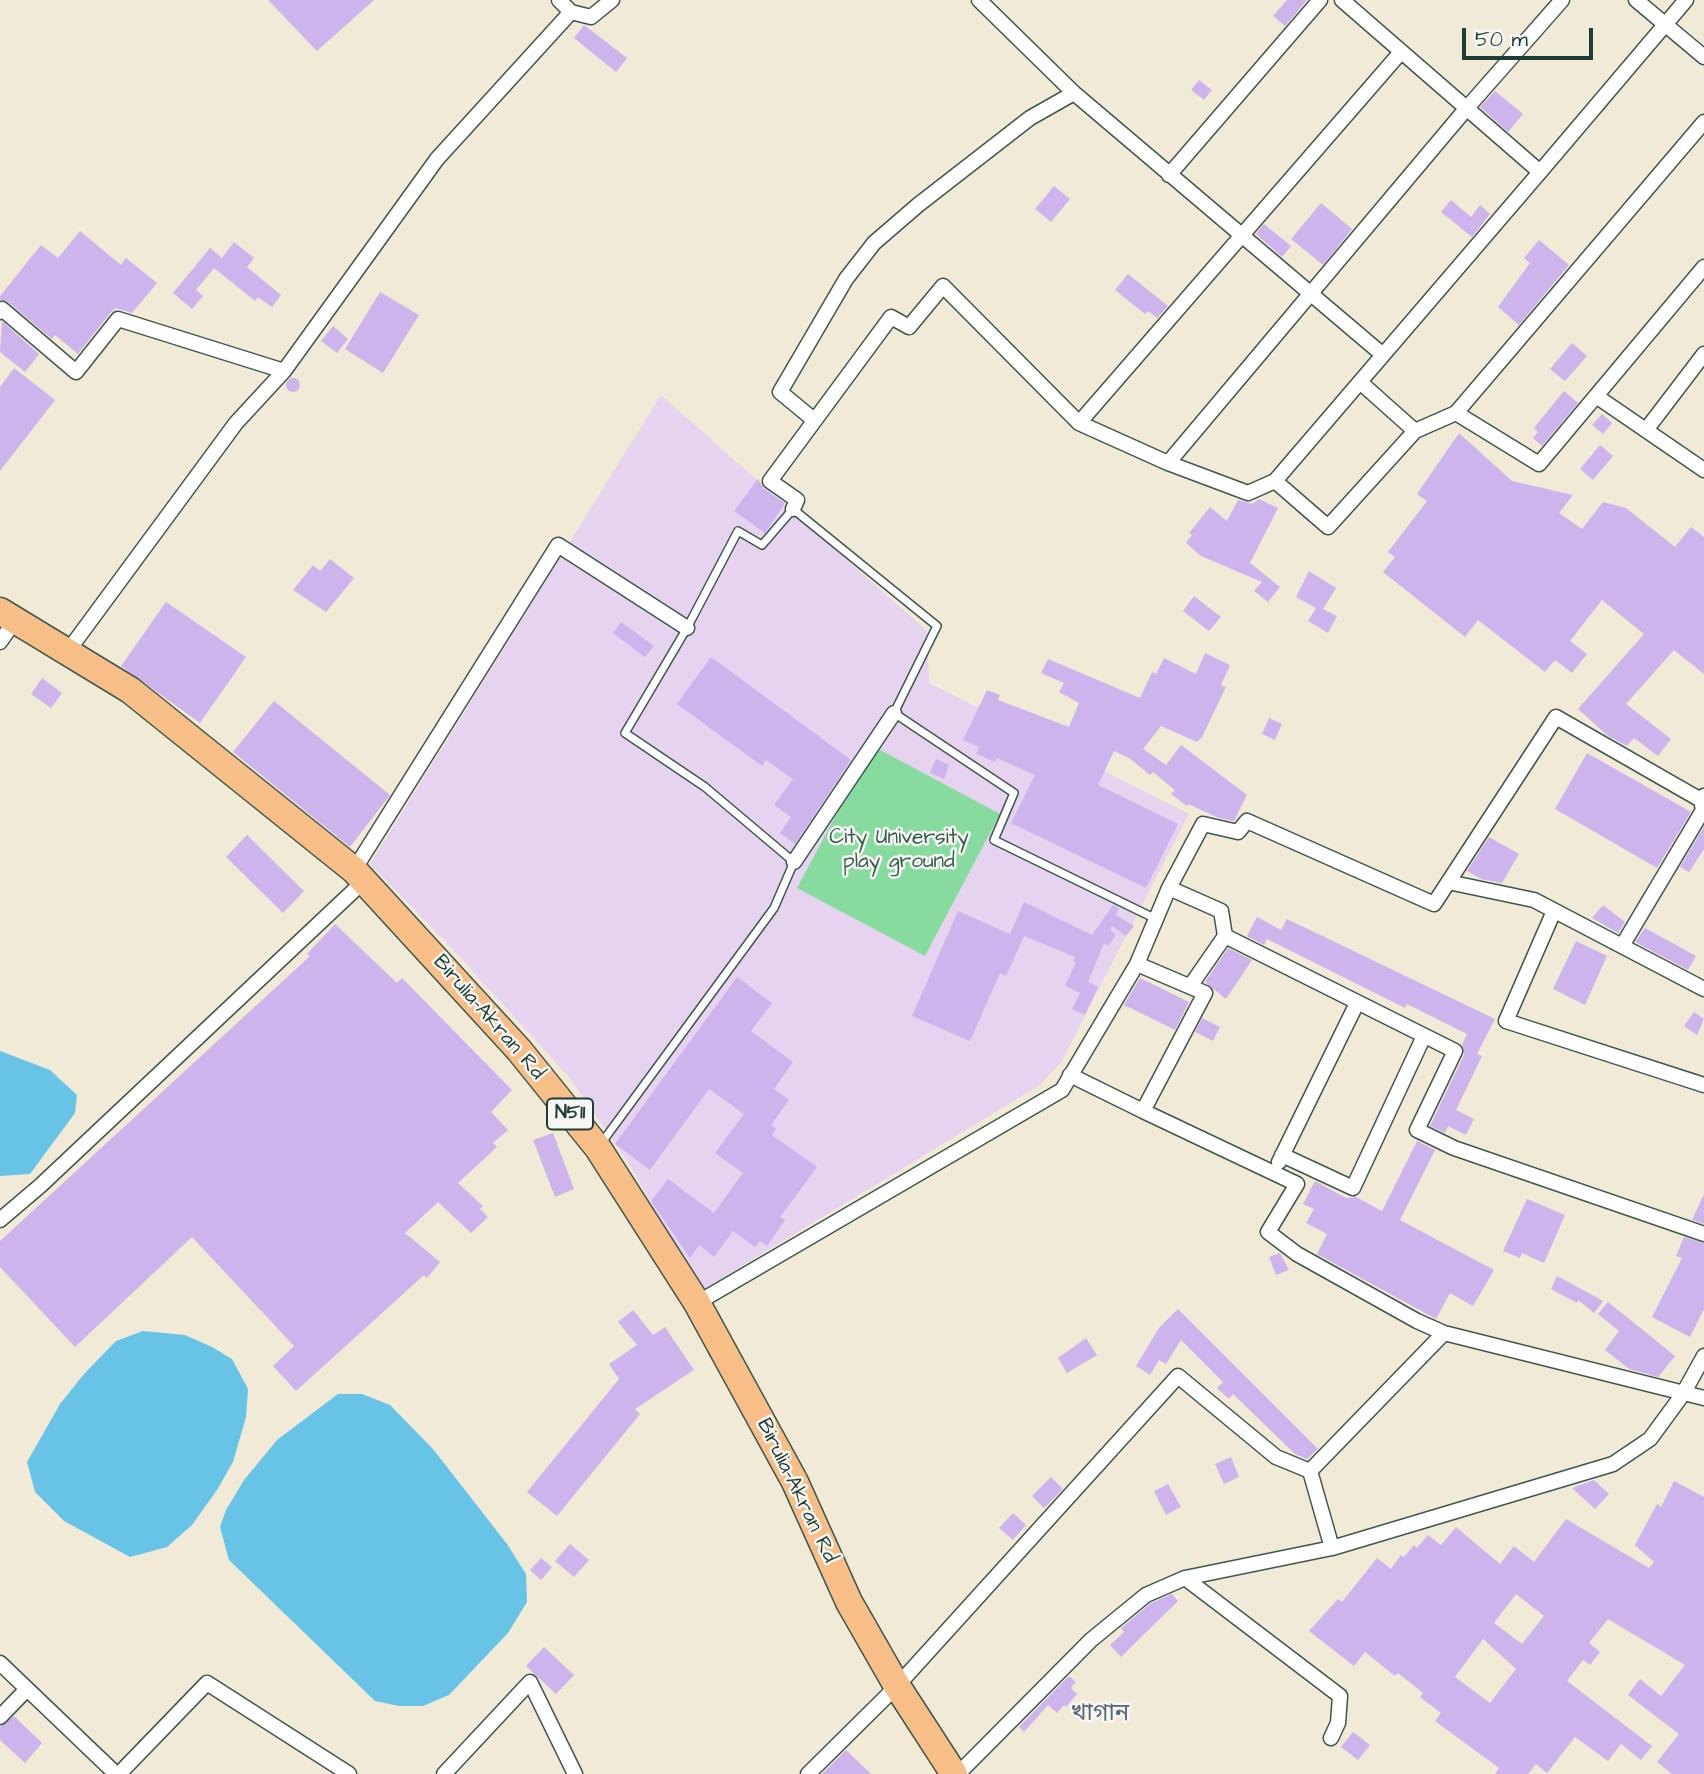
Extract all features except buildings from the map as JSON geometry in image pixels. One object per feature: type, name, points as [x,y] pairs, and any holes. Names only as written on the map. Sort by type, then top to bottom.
[{"type":"highway","name":"Birulia-Akran Rd","points":[[8,615],[131,690],[359,876],[519,1050],[598,1148],[697,1303],[795,1482],[849,1602],[897,1686],[956,1774]]},
{"type":"street","points":[[559,0],[571,12],[591,18],[612,0]]},
{"type":"street","points":[[979,0],[1074,93],[1241,238],[1312,293],[1383,355]]},
{"type":"street","points":[[1169,175],[1320,0]]},
{"type":"street","points":[[1342,0],[1540,172]]},
{"type":"street","points":[[1168,463],[1466,108],[1562,0]]},
{"type":"street","points":[[1636,0],[1704,57]]},
{"type":"street","points":[[793,509],[797,500],[769,481],[891,317],[909,327],[943,286],[1079,423],[1168,463],[1248,493],[1275,481],[1686,0]]},
{"type":"street","points":[[68,651],[236,423],[284,371],[437,159],[571,12]]},
{"type":"street","points":[[1079,423],[1401,52]]},
{"type":"street","points":[[814,420],[780,392],[853,270],[874,243],[918,205],[1030,118],[1074,93]]},
{"type":"street","points":[[1275,481],[1328,527],[1415,431],[1456,413],[1704,122]]},
{"type":"street","points":[[1456,413],[1539,464],[1704,267]]},
{"type":"street","points":[[0,312],[2,309],[76,372],[118,319],[284,371]]},
{"type":"street","points":[[1646,430],[1704,354]]},
{"type":"street","points":[[1360,382],[1415,431]]},
{"type":"street","points":[[1596,396],[1704,470]]},
{"type":"street","points":[[0,1220],[40,1186],[359,876],[558,545],[687,628]]},
{"type":"street","points":[[0,642],[8,615]]},
{"type":"street","points":[[794,862],[894,713]]},
{"type":"street","points":[[697,1303],[1062,1090],[1137,964],[1169,888],[1203,824],[1238,832],[1247,821],[1434,904],[1556,717],[1702,798],[1703,810],[1622,946]]},
{"type":"street","points":[[1448,882],[1534,901],[1704,989]]},
{"type":"street","points":[[1169,888],[1221,911],[1225,936],[1191,985]]},
{"type":"street","points":[[1553,911],[1506,1021],[1704,1085]]},
{"type":"street","points":[[1225,936],[1455,1051],[1417,1130],[1454,1148],[1704,1234]]},
{"type":"street","points":[[1137,964],[1205,993],[1143,1111]]},
{"type":"street","points":[[1274,1173],[1357,1003]]},
{"type":"street","points":[[1282,1155],[1353,1188],[1424,1036]]},
{"type":"street","points":[[1070,1075],[1297,1184],[1268,1232],[1297,1254],[1444,1333],[1704,1398]]},
{"type":"street","points":[[1310,1471],[1444,1333]]},
{"type":"street","points":[[956,1774],[1091,1640],[1146,1595],[1185,1578],[1332,1548],[1614,1464],[1650,1438],[1683,1394],[1704,1356]]},
{"type":"street","points":[[808,1774],[897,1686],[1178,1376],[1276,1457],[1310,1471]]},
{"type":"street","points":[[1310,1471],[1332,1548]]},
{"type":"street","points":[[1185,1578],[1340,1696],[1338,1723],[1332,1738]]},
{"type":"street","points":[[0,1663],[118,1774],[207,1683],[349,1774]]},
{"type":"street","points":[[444,1774],[530,1682],[575,1774]]},
{"type":"street","points":[[0,1717],[27,1689]]},
{"type":"lane","points":[[598,1148],[774,908],[794,862],[705,787],[625,733],[687,628],[738,531],[762,545],[793,509],[937,626],[894,713],[1014,793],[994,841],[1157,920]]},
{"type":"shaded area","points":[[661,395],[927,631],[929,683],[1189,814],[1061,1062],[1040,1085],[699,1292],[633,1170],[569,1077],[447,943],[370,864]]},
{"type":"green space","name":"City University play ground","points":[[873,746],[1000,814],[925,956],[797,888]]},
{"type":"water","points":[[0,1051],[50,1070],[77,1095],[75,1113],[30,1174],[0,1176]]},
{"type":"water","points":[[143,1331],[185,1335],[212,1347],[232,1359],[248,1389],[246,1417],[233,1462],[217,1490],[192,1525],[167,1547],[130,1557],[64,1521],[35,1492],[27,1462],[60,1404],[84,1374],[116,1341]]},
{"type":"water","points":[[338,1394],[362,1394],[390,1405],[433,1449],[507,1544],[526,1574],[527,1602],[508,1633],[449,1695],[423,1706],[399,1706],[375,1701],[229,1560],[220,1527],[226,1510],[244,1480],[277,1440]]},
{"type":"district","name":"খাগান","points":[[1100,1715]]}]
